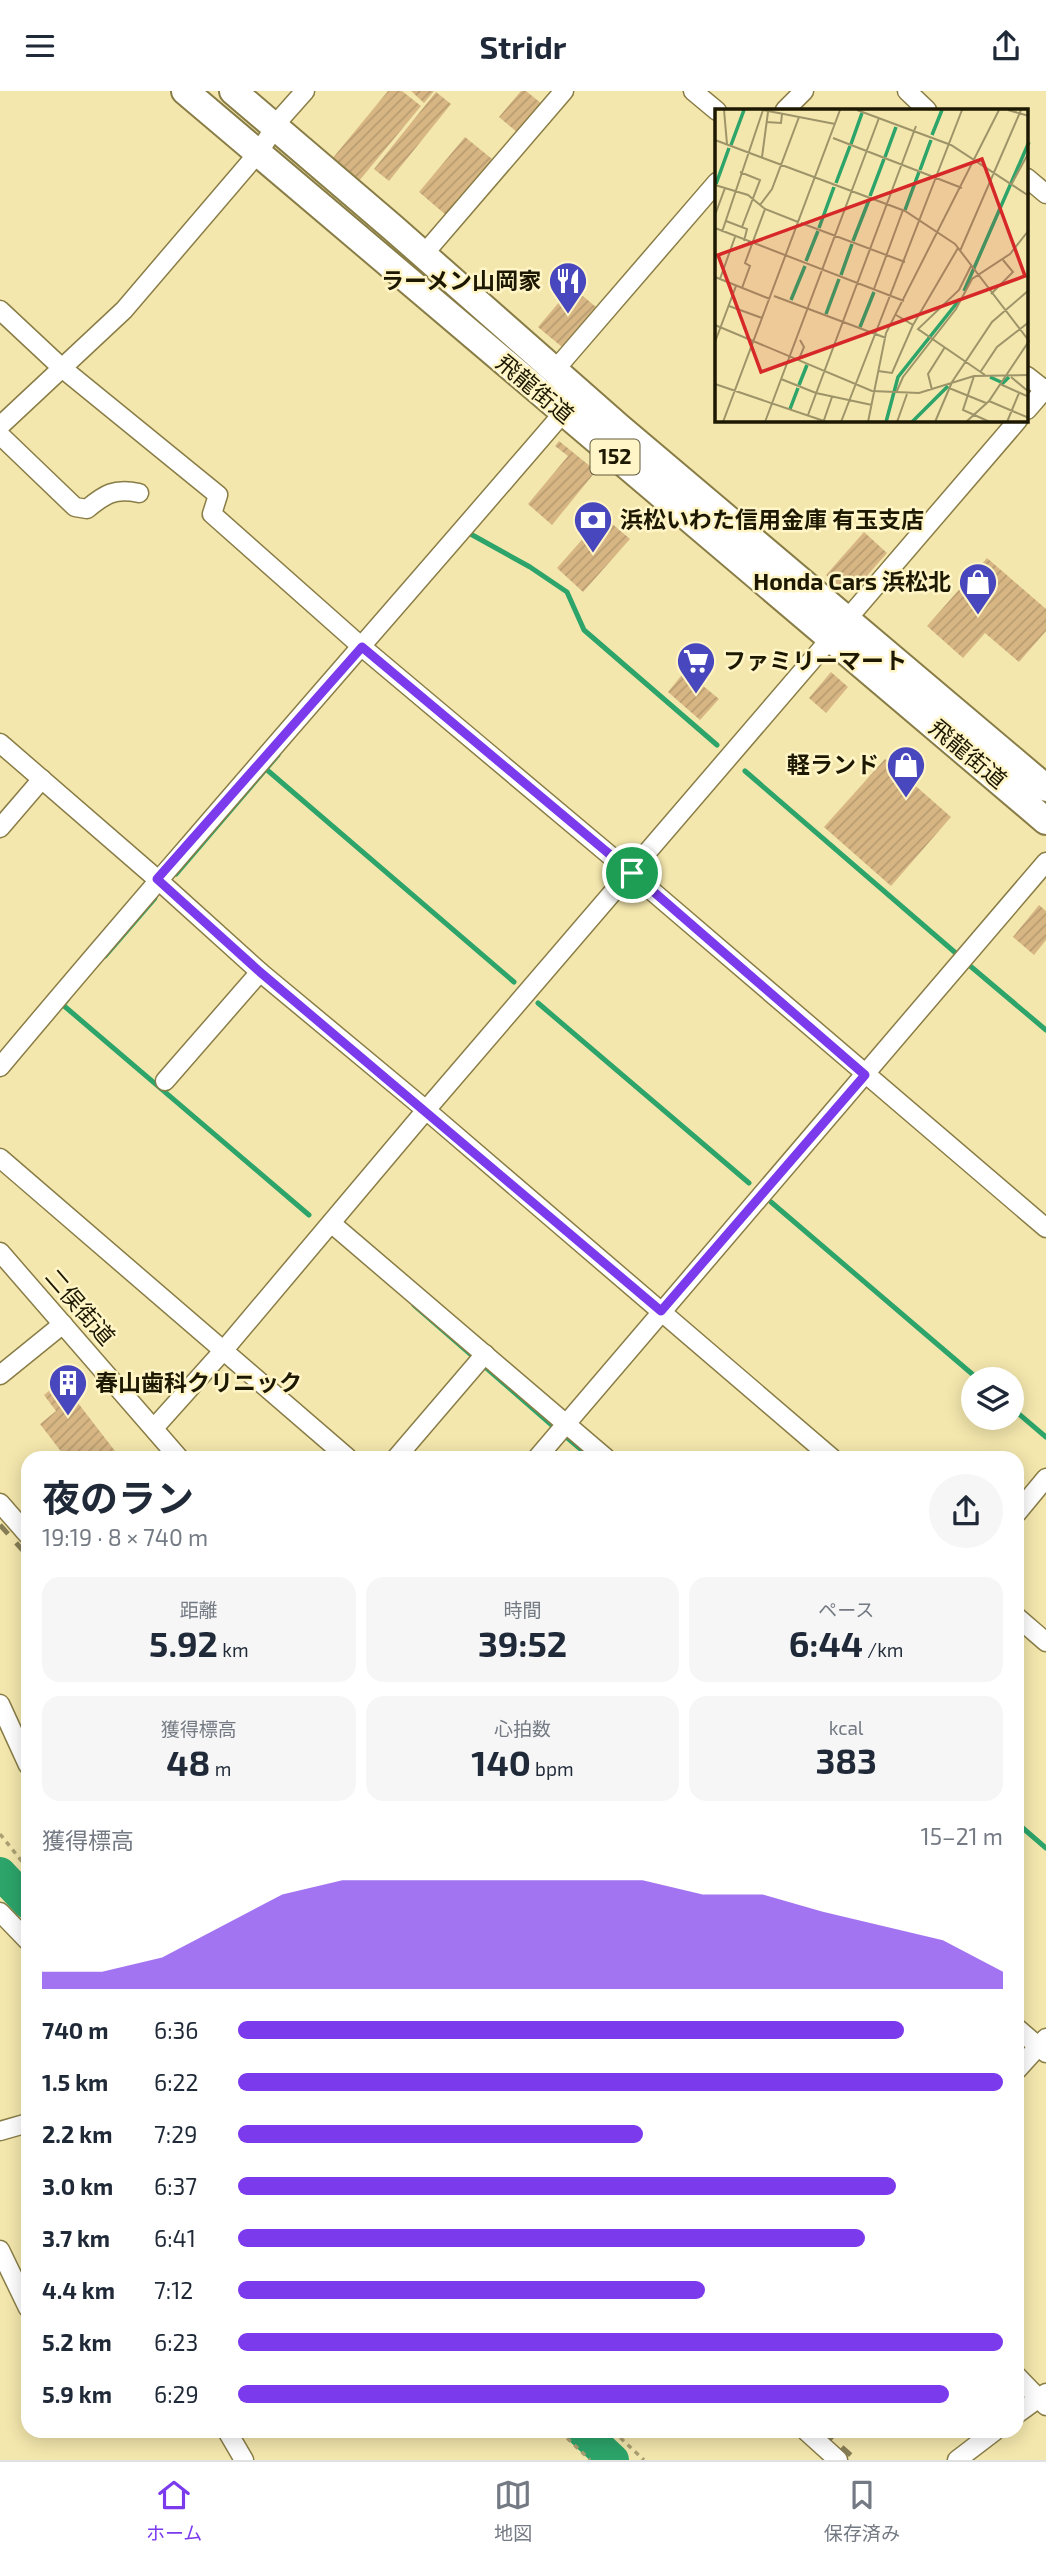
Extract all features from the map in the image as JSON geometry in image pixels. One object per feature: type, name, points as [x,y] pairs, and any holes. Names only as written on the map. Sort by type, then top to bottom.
[{"type":"highway","name":"飛龍街道","points":[[185,91],[563,413],[1046,788]]},
{"type":"highway","name":"飛龍街道","points":[[233,91],[554,371],[1046,821]]},
{"type":"street","points":[[0,426],[124,310],[258,153],[275,127],[305,91]]},
{"type":"street","points":[[423,255],[564,91]]},
{"type":"street","points":[[693,91],[715,109]]},
{"type":"street","points":[[786,109],[804,91]]},
{"type":"street","points":[[907,91],[926,109]]},
{"type":"street","points":[[1028,179],[1046,194]]},
{"type":"street","points":[[554,371],[715,184]]},
{"type":"street","points":[[0,310],[62,368],[218,495],[212,513],[362,647],[632,873],[1046,1228]]},
{"type":"street","points":[[1028,377],[1045,390],[1028,409]]},
{"type":"street","points":[[0,1067],[157,879],[362,647],[563,413]]},
{"type":"street","points":[[154,1428],[223,1351],[426,1110],[1016,422]]},
{"type":"street","points":[[0,435],[75,507],[87,509],[107,493],[138,493]]},
{"type":"street","points":[[0,743],[260,972],[426,1110],[824,1451]]},
{"type":"street","points":[[0,828],[42,779]]},
{"type":"street","points":[[543,1451],[1046,862]]},
{"type":"street","points":[[164,1081],[260,972]]},
{"type":"street","points":[[0,1158],[340,1451]]},
{"type":"street","points":[[331,1223],[598,1451]]},
{"type":"street","name":"二俣街道","points":[[0,1252],[173,1451]]},
{"type":"street","points":[[0,1375],[62,1324]]},
{"type":"street","points":[[402,1451],[484,1355]]},
{"type":"street","points":[[1024,1505],[1046,1478]]},
{"type":"street","points":[[0,1503],[21,1527]]},
{"type":"street","points":[[1024,1623],[1046,1642]]},
{"type":"street","points":[[0,1704],[21,1750]]},
{"type":"street","points":[[0,1912],[21,1934]]},
{"type":"street","points":[[1024,2033],[1043,2046],[1024,2064]]},
{"type":"street","points":[[0,2131],[21,2125]]},
{"type":"street","points":[[0,2250],[21,2294]]},
{"type":"street","points":[[1024,2382],[1043,2399],[1024,2410]]},
{"type":"street","points":[[231,2438],[244,2460]]},
{"type":"street","points":[[814,2438],[838,2460]]},
{"type":"street","points":[[957,2460],[986,2438]]},
{"type":"path","points":[[0,1834],[21,1861]]},
{"type":"path","points":[[567,2438],[590,2460]]},
{"type":"path","points":[[620,2438],[644,2460]]},
{"type":"building","points":[[388,91],[402,91],[421,106],[359,181],[332,159]]},
{"type":"building","points":[[411,91],[434,91],[424,103]]},
{"type":"building","points":[[521,91],[526,91],[542,104],[518,133],[499,117]]},
{"type":"building","points":[[436,92],[451,104],[389,181],[374,169]]},
{"type":"building","points":[[465,137],[492,159],[446,215],[419,192]]},
{"type":"building","points":[[572,287],[596,307],[562,347],[538,327]]},
{"type":"building","points":[[559,441],[596,471],[552,525],[528,504],[568,456],[555,446]]},
{"type":"building","name":"浜松いわた信用金庫 有玉支店","points":[[603,516],[630,539],[583,592],[557,568]]},
{"type":"building","points":[[864,532],[887,553],[859,585],[840,587],[826,575]]},
{"type":"building","points":[[987,558],[1046,609],[1046,631],[1019,662],[985,633],[963,658],[927,626]]},
{"type":"building","points":[[685,671],[719,699],[700,720],[668,692]]},
{"type":"building","points":[[831,672],[848,687],[826,713],[809,698]]},
{"type":"building","points":[[885,759],[951,817],[891,886],[824,827]]},
{"type":"building","points":[[1039,905],[1046,911],[1046,940],[1034,955],[1013,937]]},
{"type":"building","name":"春山歯科クリニック","points":[[61,1381],[115,1451],[61,1451],[40,1424],[56,1411],[44,1395]]},
{"type":"waterway","points":[[466,534],[467,532],[530,567],[567,592],[584,630],[717,745]]},
{"type":"waterway","points":[[176,874],[278,755]]},
{"type":"waterway","points":[[266,769],[514,982]]},
{"type":"waterway","points":[[745,771],[958,955]]},
{"type":"waterway","points":[[105,956],[155,898]]},
{"type":"waterway","points":[[969,965],[1046,1030]]},
{"type":"waterway","points":[[67,1000],[63,1005],[309,1215]]},
{"type":"waterway","points":[[538,1003],[749,1183]]},
{"type":"waterway","points":[[771,1202],[964,1367]]},
{"type":"waterway","points":[[414,1305],[554,1427]]},
{"type":"waterway","points":[[1024,1418],[1046,1437]]},
{"type":"waterway","points":[[564,1435],[583,1451]]},
{"type":"waterway","points":[[1024,1829],[1046,1848]]},
{"type":"waterway","points":[[0,1873],[21,1896]]},
{"type":"waterway","points":[[589,2438],[613,2460]]},
{"type":"railway","points":[[0,1525],[21,1548]]},
{"type":"railway","points":[[832,2438],[856,2460]]},
{"type":"place","name":"ラーメン山岡家","points":[[568,315]]},
{"type":"place","name":"浜松いわた信用金庫 有玉支店","points":[[593,554]]},
{"type":"place","name":"Honda Cars 浜松北","points":[[978,616]]},
{"type":"place","name":"ファミリーマート","points":[[696,695]]},
{"type":"place","name":"軽ランド","points":[[906,799]]},
{"type":"place","name":"春山歯科クリニック","points":[[68,1417]]},
{"type":"route","points":[[362,647],[632,873],[865,1075],[661,1311],[260,972],[157,879],[362,647]]}]
